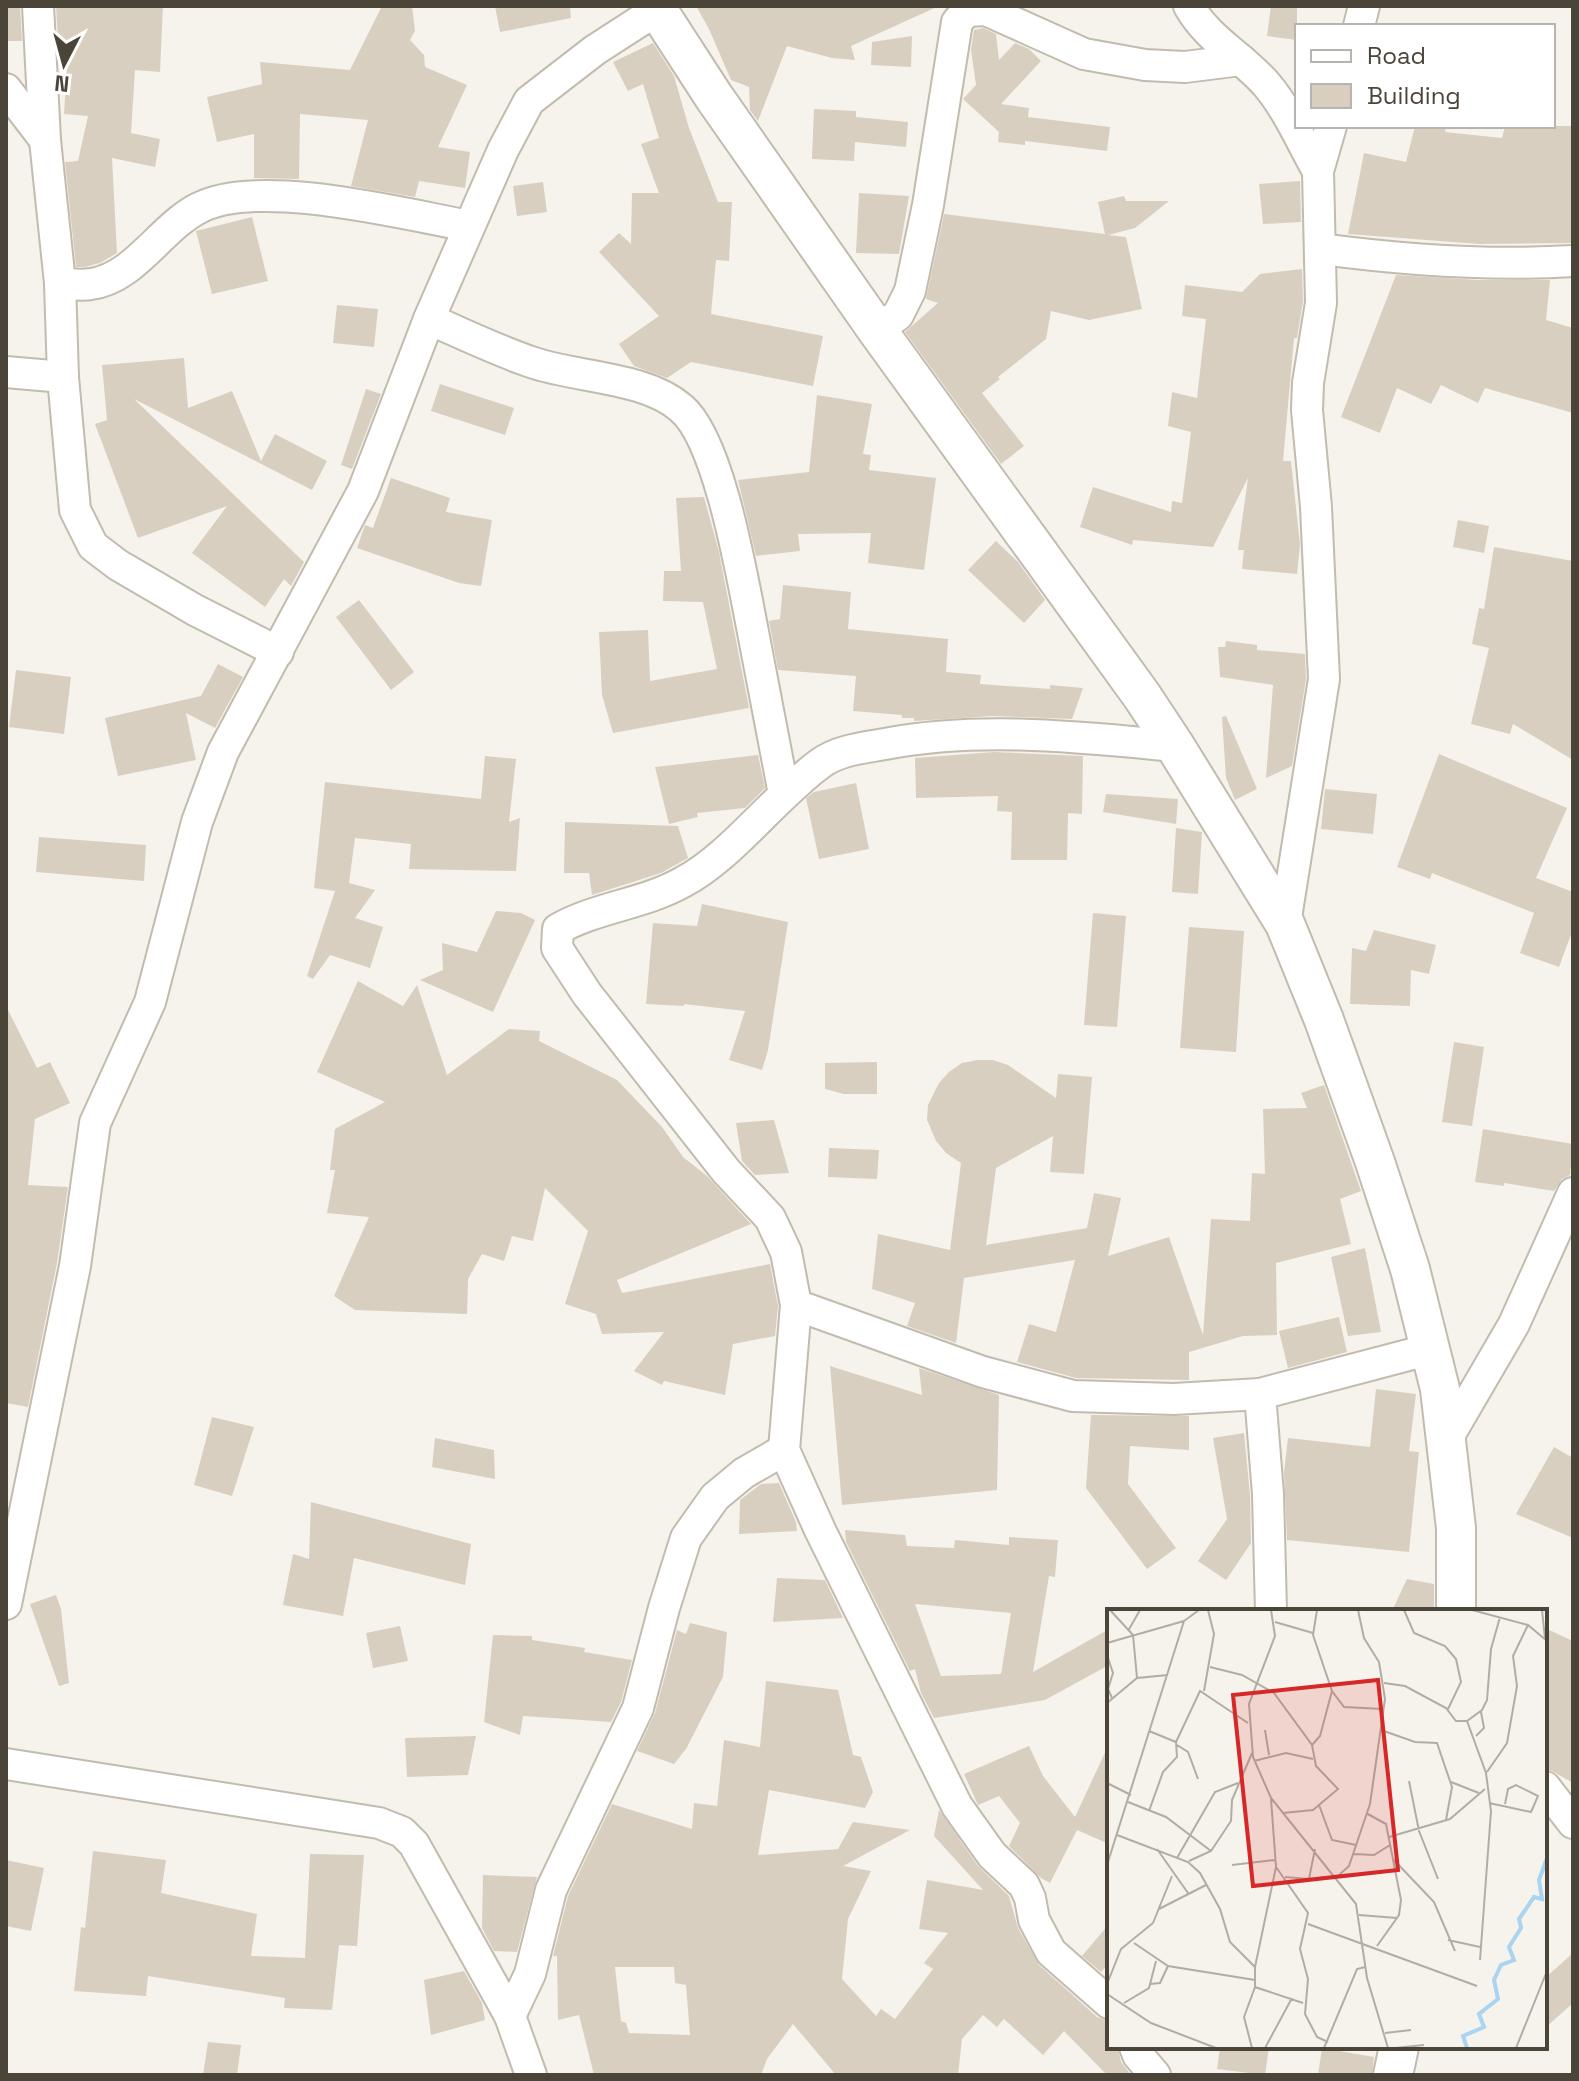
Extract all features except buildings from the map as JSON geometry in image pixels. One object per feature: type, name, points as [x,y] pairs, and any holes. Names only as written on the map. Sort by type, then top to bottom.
[{"type":"street","points":[[38,6],[45,140],[60,283],[63,377],[75,510],[93,546],[118,565],[182,603],[278,652]]},
{"type":"street","points":[[1189,6],[1200,26],[1268,86],[1318,171]]},
{"type":"street","points":[[6,1604],[12,1534],[75,1266],[95,1123],[150,1002],[197,822],[223,752],[363,491],[429,319],[503,150],[529,101],[656,8],[714,97],[877,330],[1175,746],[1285,924],[1324,1020],[1375,1162],[1410,1269],[1431,1349],[1447,1439],[1456,1528],[1456,1609]]},
{"type":"street","points":[[877,330],[898,315],[910,291],[928,205],[957,22],[967,11],[986,10],[1084,54],[1145,65],[1185,67],[1241,60]]},
{"type":"street","points":[[6,89],[45,140]]},
{"type":"street","points":[[1285,924],[1324,679],[1316,507],[1307,410],[1308,383],[1321,303],[1318,171],[1330,128]]},
{"type":"street","points":[[60,283],[91,284],[115,277],[175,224],[200,207],[242,195],[283,196],[366,206],[469,226]]},
{"type":"street","points":[[1321,249],[1392,258],[1536,264],[1573,261]]},
{"type":"street","points":[[429,319],[531,362],[632,385],[683,408],[699,434],[710,461],[733,532],[784,794]]},
{"type":"street","points":[[6,372],[63,377]]},
{"type":"street","points":[[1107,2001],[1051,1952],[1034,1920],[1024,1885],[992,1855],[957,1806],[826,1543],[784,1450],[796,1305],[786,1252],[770,1218],[726,1171],[587,994],[557,948],[558,929],[576,919],[683,882],[714,860],[784,794],[825,761],[851,750],[932,735],[1005,733],[1175,746]]},
{"type":"street","points":[[1447,1439],[1514,1324],[1573,1193]]},
{"type":"street","points":[[796,1305],[983,1372],[1073,1396],[1174,1399],[1260,1394],[1431,1349]]},
{"type":"street","points":[[1260,1394],[1268,1494],[1271,1609]]},
{"type":"street","points":[[510,2016],[533,1963],[551,1890],[638,1708],[686,1538],[715,1497],[744,1473],[784,1450]]},
{"type":"street","points":[[6,1764],[379,1823],[402,1832],[414,1844],[510,2016],[531,2075]]},
{"type":"street","points":[[1547,1790],[1573,1823]]},
{"type":"street","points":[[1136,2049],[1155,2075]]},
{"type":"street","points":[[1393,2075],[1399,2049]]}]
